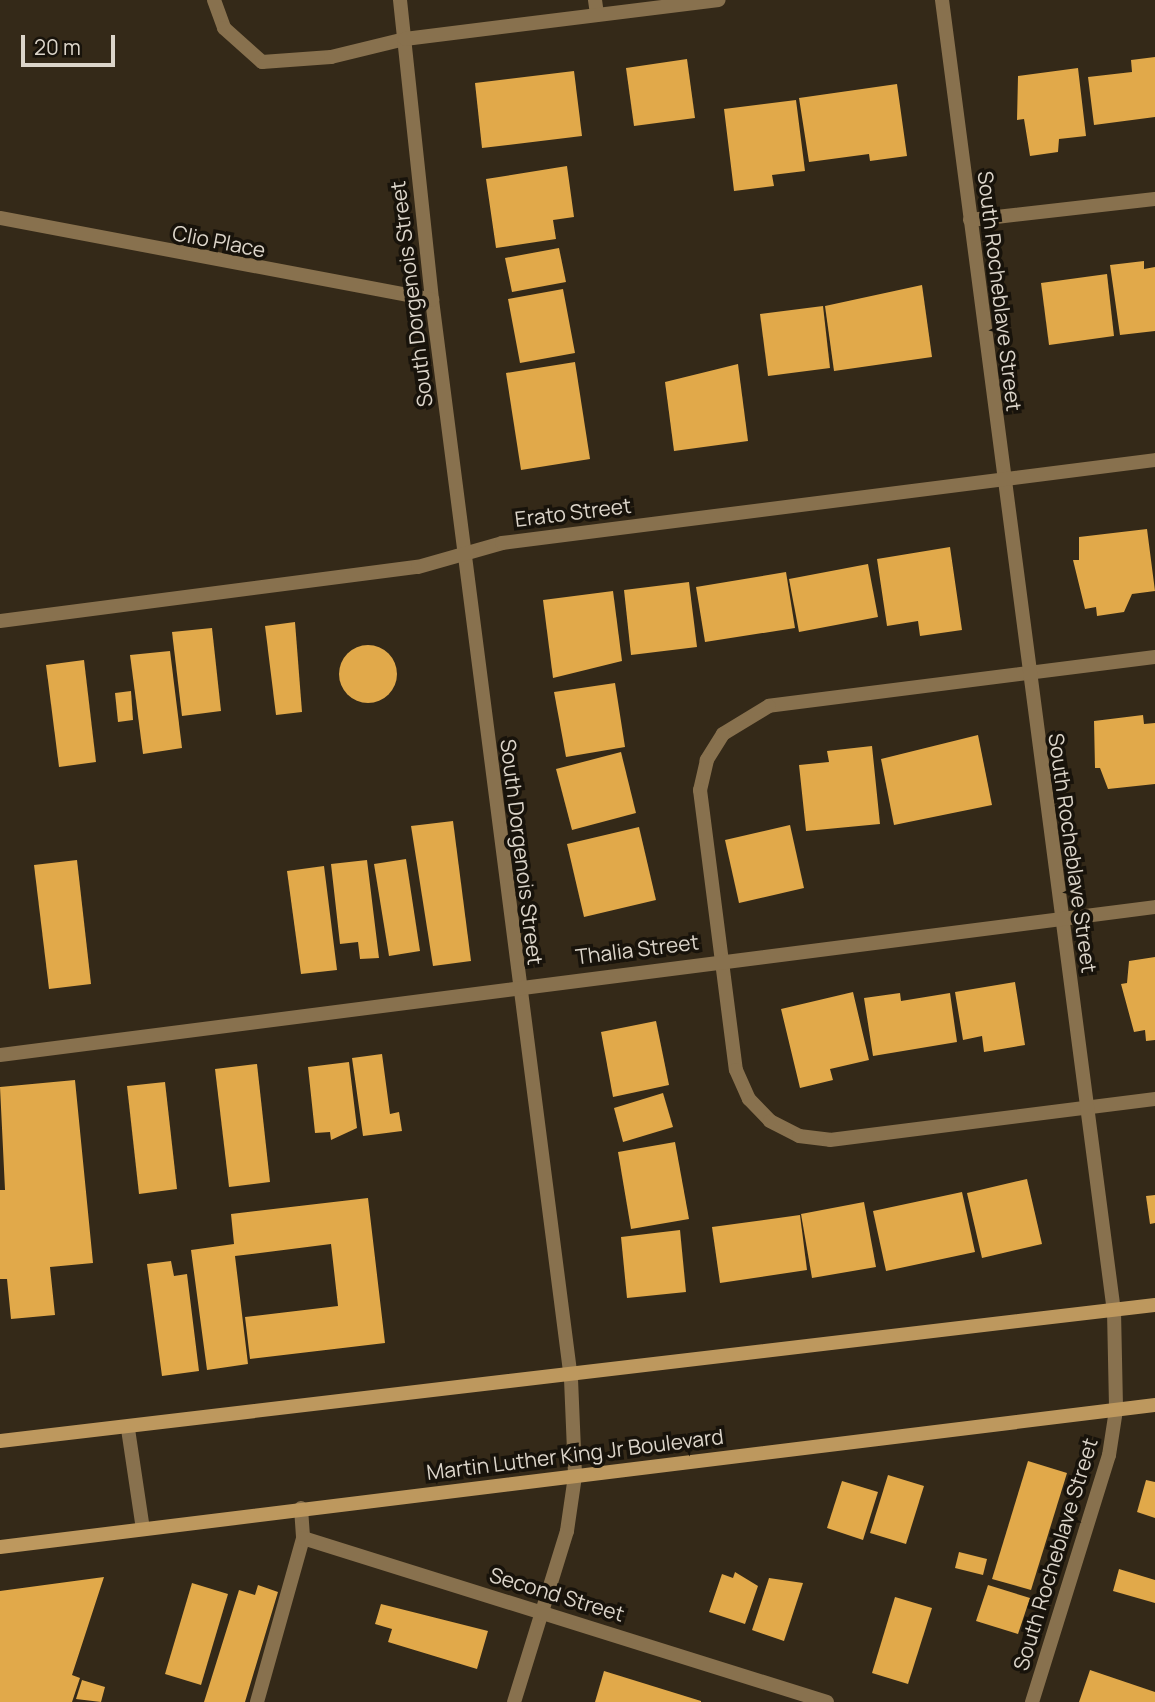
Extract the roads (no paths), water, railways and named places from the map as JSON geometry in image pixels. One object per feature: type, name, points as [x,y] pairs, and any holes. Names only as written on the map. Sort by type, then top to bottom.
[{"type":"street","points":[[214,0],[224,28],[262,61],[331,57],[405,39],[719,0]]},
{"type":"street","name":"South Dorgenois Street","points":[[400,0],[432,300],[571,1379],[575,1476],[567,1531],[514,1702]]},
{"type":"street","points":[[595,0],[597,15]]},
{"type":"street","name":"South Rocheblave Street","points":[[942,0],[1114,1311],[1116,1410],[1109,1455],[1032,1702]]},
{"type":"street","points":[[970,220],[1155,199]]},
{"type":"street","name":"Clio Place","points":[[0,218],[432,300]]},
{"type":"street","name":"Erato Street","points":[[0,621],[418,567],[502,542],[1155,460]]},
{"type":"street","points":[[1155,657],[776,704],[729,728],[707,760],[700,790],[738,1078],[759,1111],[791,1133],[830,1140],[1155,1100]]},
{"type":"street","name":"Thalia Street","points":[[0,1055],[518,984],[1155,907]]},
{"type":"street","points":[[0,1441],[571,1379],[1155,1305]]},
{"type":"street","name":"Martin Luther King Jr Boulevard","points":[[0,1547],[1155,1405]]},
{"type":"street","points":[[128,1429],[143,1529]]},
{"type":"street","points":[[257,1702],[303,1538],[301,1508]]},
{"type":"street","name":"Second Street","points":[[303,1538],[827,1702]]}]
